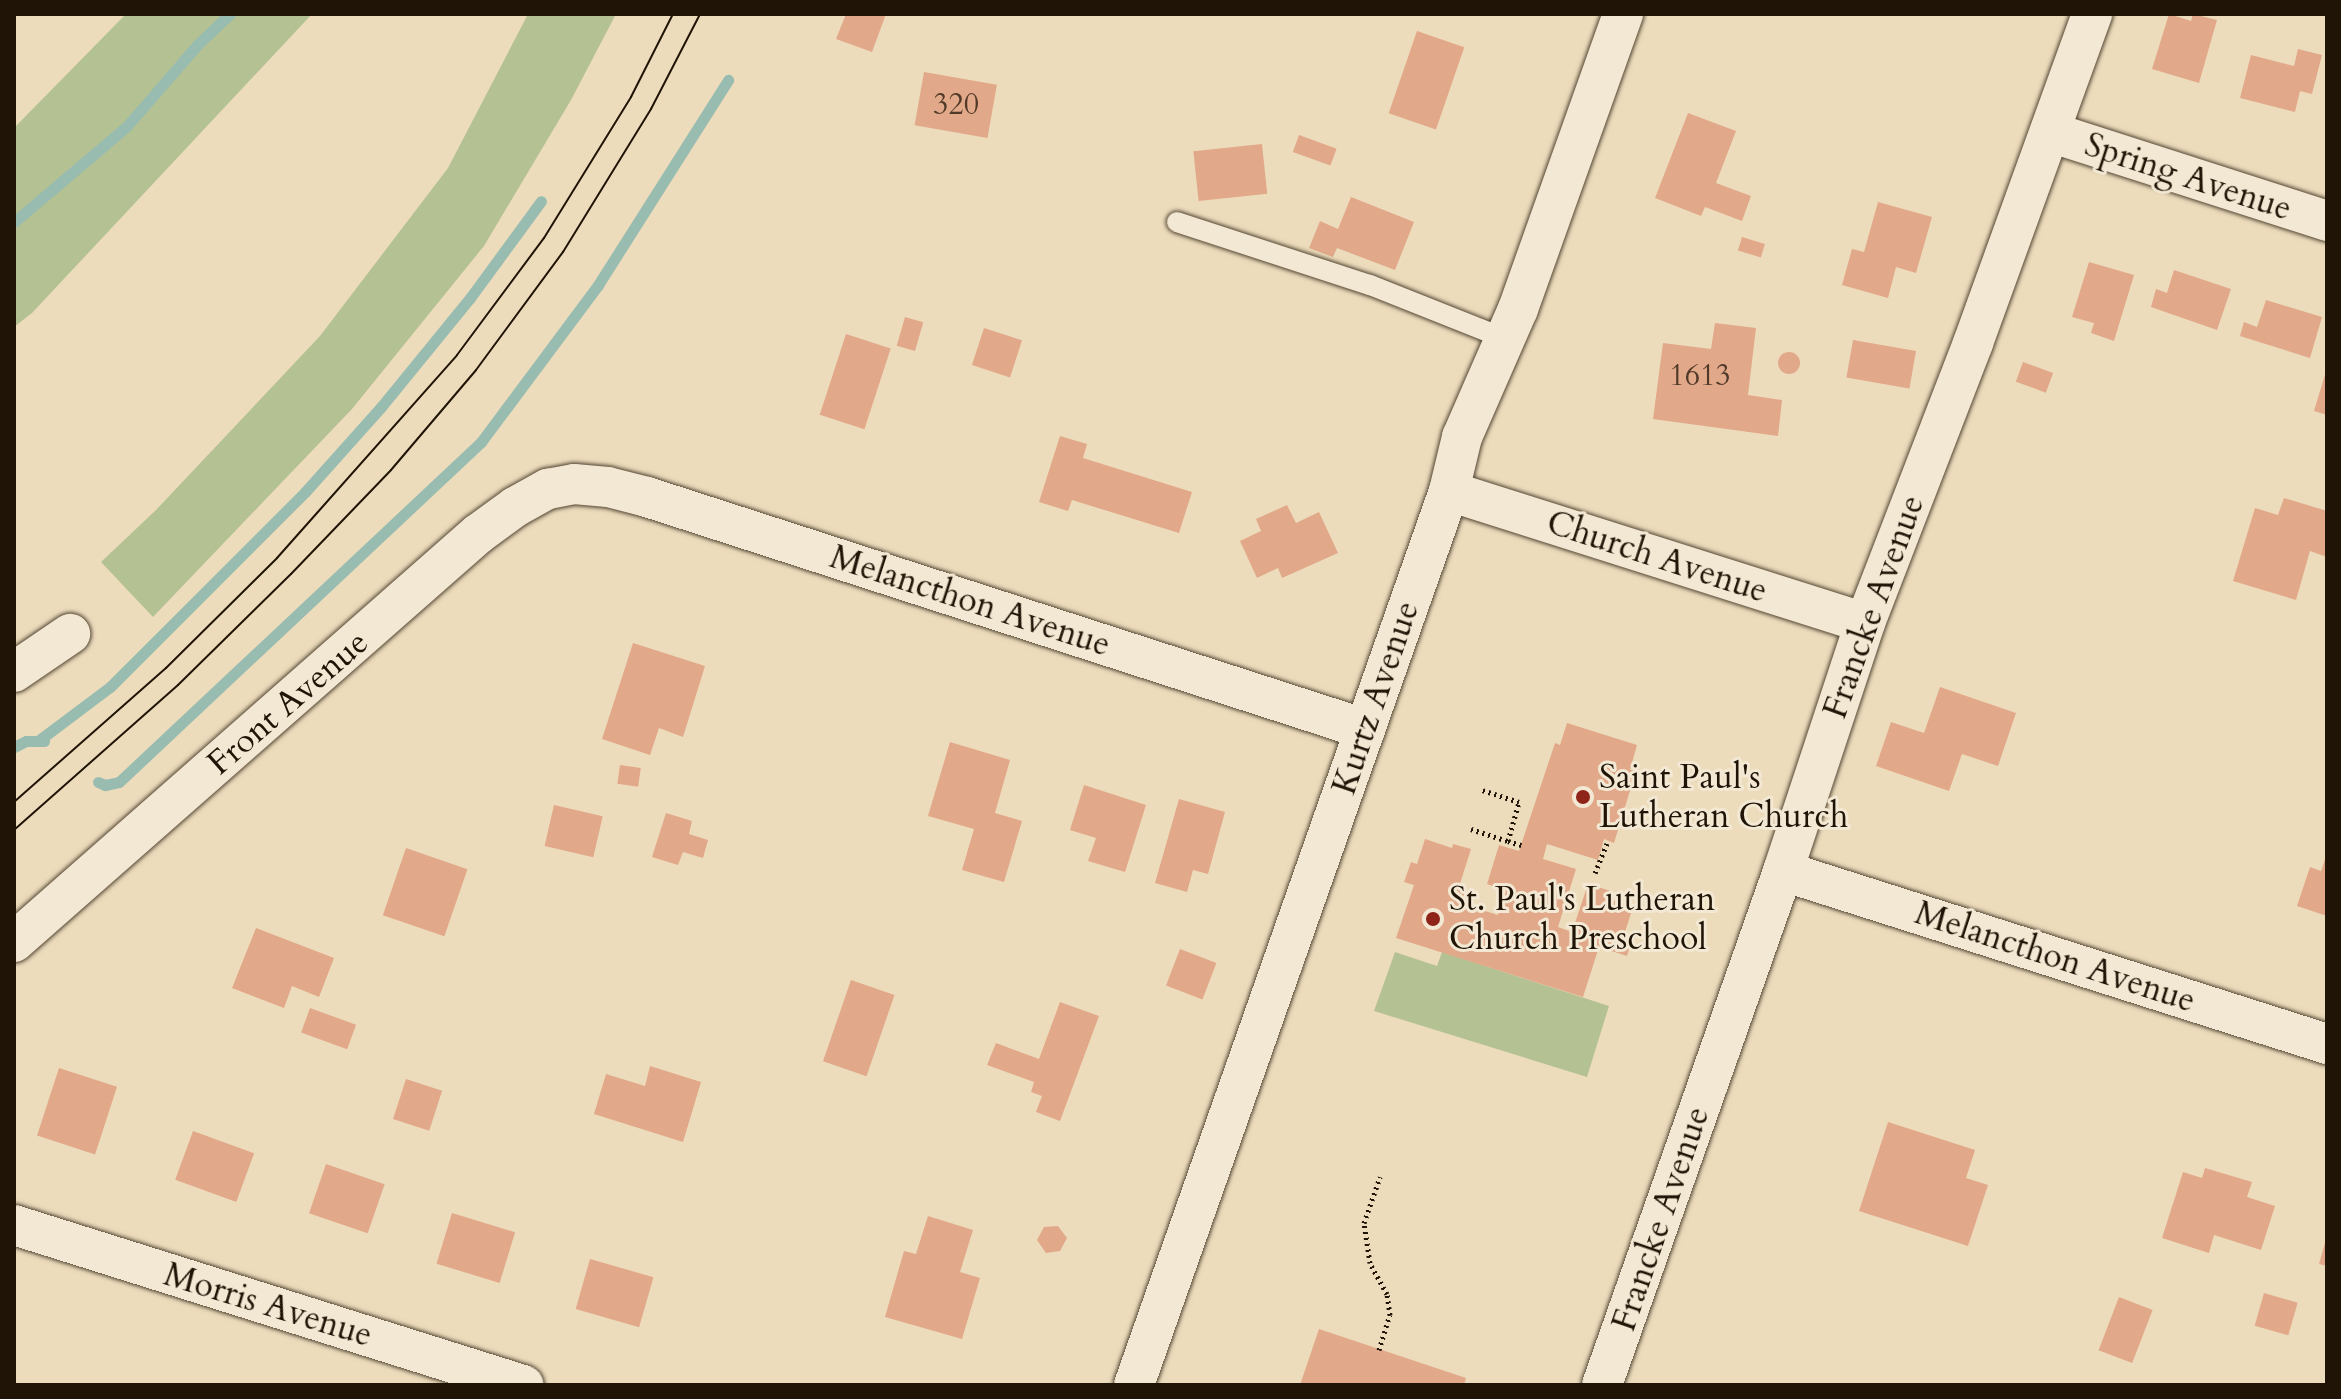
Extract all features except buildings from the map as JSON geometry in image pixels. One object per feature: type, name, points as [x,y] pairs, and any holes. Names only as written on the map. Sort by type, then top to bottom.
[{"type":"street","name":"Kurtz Avenue","points":[[1134,1385],[1449,491],[1462,437],[1518,309],[1623,14]]},
{"type":"street","name":"Francke Avenue","points":[[1602,1385],[1783,871],[1865,623],[2092,14]]},
{"type":"street","name":"Spring Avenue","points":[[2050,132],[2327,221]]},
{"type":"street","name":"Melancthon Avenue","points":[[574,484],[608,487],[647,497],[1365,729]]},
{"type":"street","name":"Front Avenue","points":[[14,942],[478,534],[515,507],[548,489],[574,484]]},
{"type":"street","name":"Church Avenue","points":[[1449,491],[1865,623]]},
{"type":"street","points":[[14,672],[70,634]]},
{"type":"street","name":"Melancthon Avenue","points":[[1783,871],[2327,1044]]},
{"type":"street","name":"Morris Avenue","points":[[14,1225],[523,1385]]},
{"type":"lane","points":[[1177,222],[1370,285],[1503,338]]},
{"type":"path","points":[[1482,790],[1519,802],[1508,841]]},
{"type":"path","points":[[1471,829],[1521,845]]},
{"type":"path","points":[[1595,873],[1607,843]]},
{"type":"path","points":[[1379,1350],[1390,1315],[1387,1294],[1370,1263],[1364,1223],[1380,1177]]},
{"type":"green space","points":[[126,14],[312,14],[32,313],[14,327],[14,128]]},
{"type":"green space","points":[[528,14],[616,14],[571,100],[484,246],[352,409],[153,617],[101,562],[156,510],[320,336],[448,168]]},
{"type":"green space","points":[[1395,952],[1437,966],[1442,952],[1609,1006],[1587,1077],[1374,1011]]},
{"type":"waterway","points":[[14,222],[127,126],[198,44],[230,14]]},
{"type":"waterway","points":[[98,782],[105,785],[119,782],[481,442],[598,285],[728,80]]},
{"type":"waterway","points":[[38,741],[110,687],[305,492],[381,407],[470,298],[541,201]]},
{"type":"waterway","points":[[14,747],[26,741],[44,741]]},
{"type":"tram line","points":[[14,802],[166,668],[277,558],[457,355],[544,238],[631,97],[673,14]]},
{"type":"tram line","points":[[14,830],[178,685],[291,574],[391,470],[476,370],[563,252],[651,109],[700,14]]},
{"type":"place","name":"Saint Paul's Lutheran Church","points":[[1583,797]]},
{"type":"place","name":"St. Paul's Lutheran Church Preschool","points":[[1433,919]]}]
